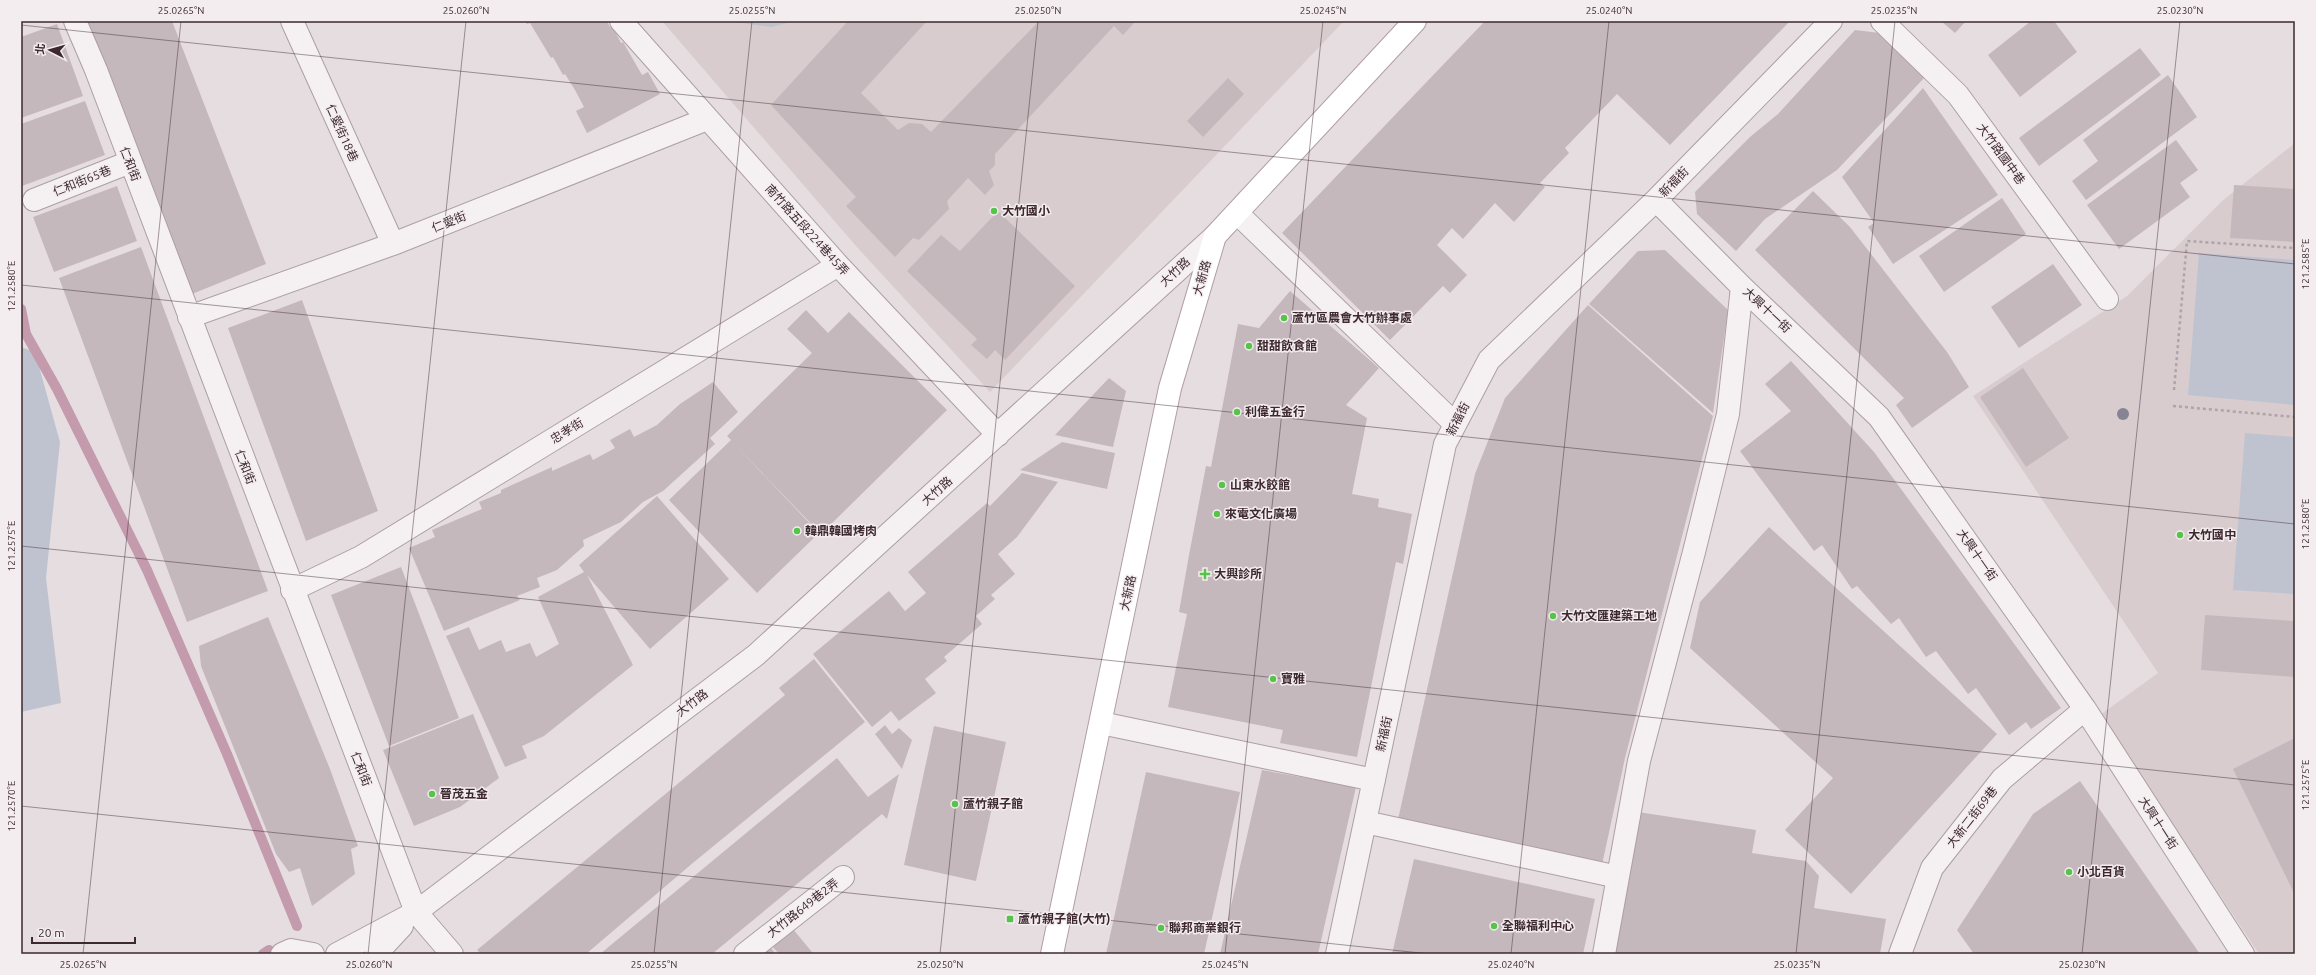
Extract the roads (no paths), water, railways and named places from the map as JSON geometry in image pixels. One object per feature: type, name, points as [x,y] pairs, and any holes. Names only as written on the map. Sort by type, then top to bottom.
[{"type":"main road","name":"大竹路","points":[[1214,236],[1415,21]]},
{"type":"main road","name":"大新路","points":[[1052,954],[1170,388],[1214,236]]},
{"type":"street","name":"仁和街","points":[[76,21],[416,912],[452,954]]},
{"type":"street","name":"仁愛街18巷","points":[[292,21],[393,244]]},
{"type":"street","name":"南竹路五段224巷45弄","points":[[621,21],[838,265],[998,435]]},
{"type":"street","name":"新福街","points":[[1337,954],[1445,444],[1455,424],[1489,360],[1656,200],[1832,21]]},
{"type":"street","name":"大竹路國中巷","points":[[1882,21],[1958,95],[2107,299]]},
{"type":"street","name":"仁愛街","points":[[189,317],[393,244],[707,119]]},
{"type":"street","name":"仁和街65巷","points":[[34,200],[130,162]]},
{"type":"street","name":"大興十一街","points":[[1656,200],[1742,287],[1879,417],[2085,709],[2243,954]]},
{"type":"street","points":[[1237,213],[1455,424]]},
{"type":"street","name":"大竹路","points":[[337,954],[416,912],[756,655],[1214,236]]},
{"type":"street","name":"忠孝街","points":[[292,590],[361,558],[838,265]]},
{"type":"street","points":[[1604,954],[1638,761],[1694,552],[1728,414],[1742,287]]},
{"type":"street","name":"大新二街69巷","points":[[1900,954],[1932,868],[2002,779],[2085,709]]},
{"type":"street","points":[[1101,723],[1374,780]]},
{"type":"street","points":[[1365,822],[1618,877]]},
{"type":"street","name":"大竹路649巷2弄","points":[[745,954],[843,877]]},
{"type":"street","name":"大竹路","points":[[376,954],[416,912]]},
{"type":"street","points":[[282,954],[291,950],[313,954]]},
{"type":"waterway","points":[[21,309],[26,334],[57,389],[147,570],[227,754],[297,926]]},
{"type":"waterway","points":[[263,954],[269,950]]},
{"type":"place","name":"大竹國小","points":[[994,211]]},
{"type":"place","name":"蘆竹區農會大竹辦事處","points":[[1284,318]]},
{"type":"place","name":"甜甜飲食館","points":[[1249,346]]},
{"type":"place","name":"利偉五金行","points":[[1237,412]]},
{"type":"place","name":"山東水餃館","points":[[1222,485]]},
{"type":"place","name":"來電文化廣場","points":[[1217,514]]},
{"type":"place","name":"韓鼎韓國烤肉","points":[[797,531]]},
{"type":"place","name":"大竹國中","points":[[2180,535]]},
{"type":"place","name":"大興診所","points":[[1205,574]]},
{"type":"place","name":"大竹文匯建築工地","points":[[1553,616]]},
{"type":"place","name":"寶雅","points":[[1273,679]]},
{"type":"place","name":"晉茂五金","points":[[432,794]]},
{"type":"place","name":"蘆竹親子館","points":[[955,804]]},
{"type":"place","name":"小北百貨","points":[[2069,872]]},
{"type":"place","name":"蘆竹親子館(大竹)","points":[[1010,919]]},
{"type":"place","name":"全聯福利中心","points":[[1494,926]]},
{"type":"place","name":"聯邦商業銀行","points":[[1161,928]]}]
